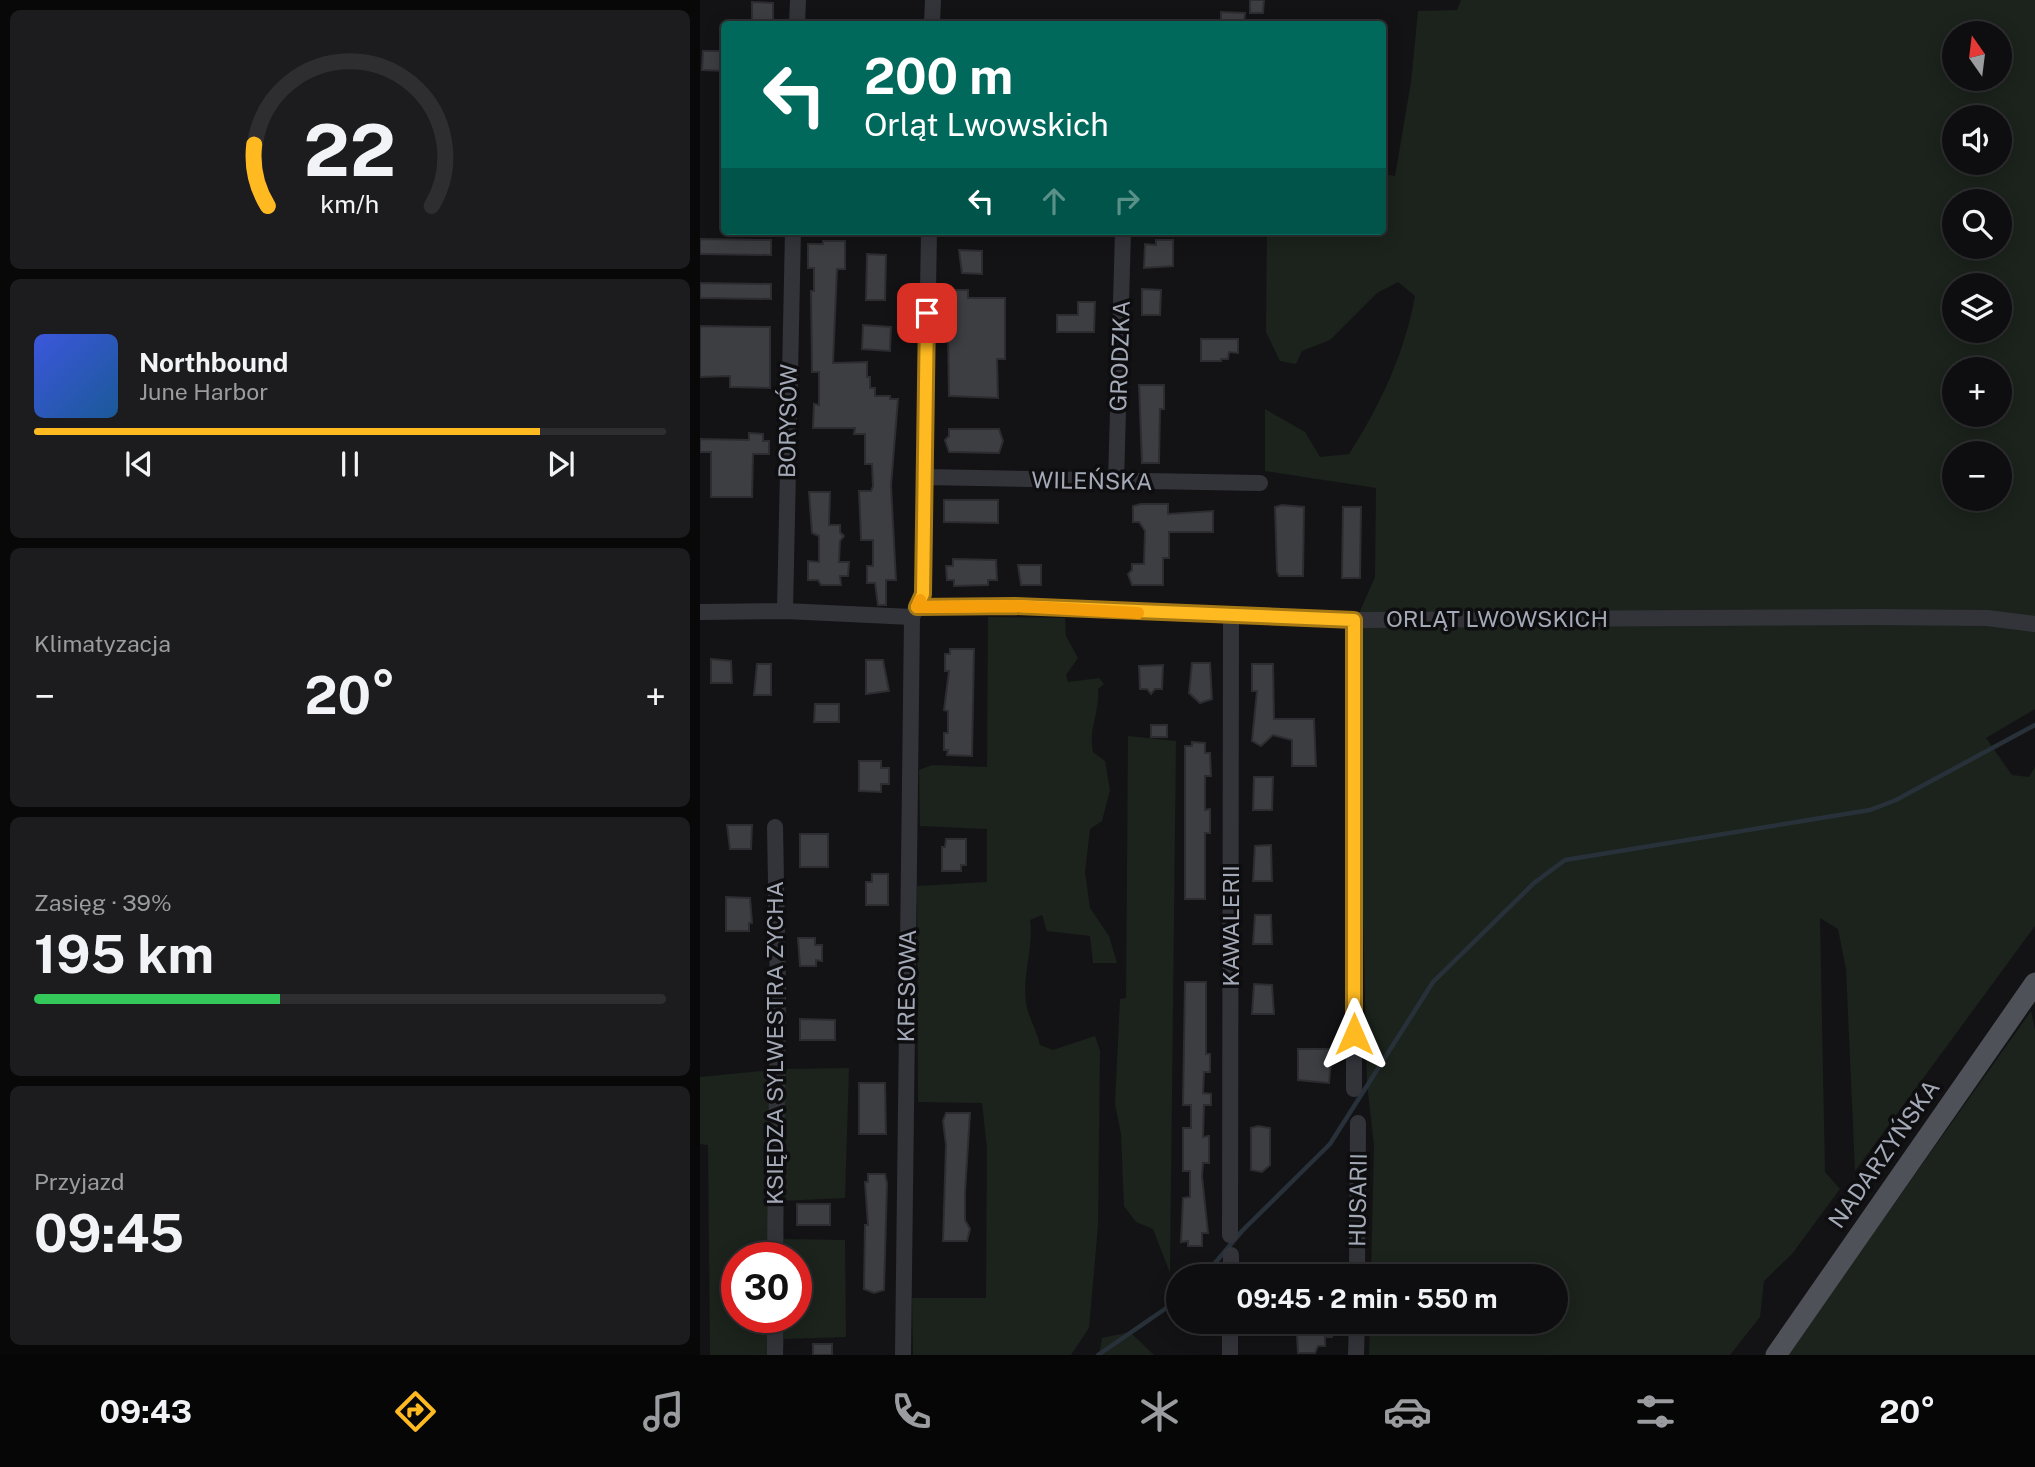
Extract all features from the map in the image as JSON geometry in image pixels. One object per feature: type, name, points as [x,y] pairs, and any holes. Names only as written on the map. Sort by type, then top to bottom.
[{"type":"main road","name":"NADARZYŃSKA","points":[[1776,1355],[2035,983]]},
{"type":"street","points":[[797,21],[798,0]]},
{"type":"street","points":[[932,21],[933,0]]},
{"type":"street","name":"BORYSÓW","points":[[785,611],[793,235]]},
{"type":"street","name":"KRESOWA","points":[[903,1355],[914,612],[923,594],[929,235]]},
{"type":"street","name":"GRODZKA","points":[[1116,482],[1123,235]]},
{"type":"street","name":"WILEŃSKA","points":[[924,477],[1260,483]]},
{"type":"street","name":"ORLĄT LWOWSKICH","points":[[700,612],[914,612],[1015,606],[1231,618],[1354,620],[1874,617],[1987,618],[2035,624]]},
{"type":"street","name":"KAWALERII","points":[[1230,1235],[1231,618]]},
{"type":"street","points":[[1353,1089],[1354,620]]},
{"type":"street","name":"KSIĘDZA SYLWESTRA ZYCHA","points":[[775,827],[778,993],[775,1242]]},
{"type":"street","name":"HUSARII","points":[[1357,1264],[1358,1124]]},
{"type":"street","points":[[1231,1255],[1231,1264]]},
{"type":"street","points":[[775,1333],[775,1355]]},
{"type":"street","points":[[1230,1334],[1230,1355]]},
{"type":"street","points":[[1356,1355],[1357,1334]]},
{"type":"shaded area","points":[[1461,0],[2035,0],[2035,709],[1986,738],[2012,775],[2029,777],[2035,767],[2035,926],[1855,1171],[1846,969],[1838,929],[1820,918],[1825,1172],[1840,1189],[1792,1254],[1764,1281],[1760,1317],[1730,1355],[1369,1355],[1370,1334],[1568,1334],[1568,1264],[1371,1264],[1374,1146],[1367,1083],[1356,620],[1375,577],[1376,488],[1265,471],[1265,409],[1305,432],[1320,457],[1349,454],[1371,417],[1398,358],[1415,296],[1398,282],[1377,293],[1330,340],[1302,351],[1296,364],[1280,361],[1266,332],[1267,235],[1386,235],[1386,174],[1395,176],[1411,82],[1418,11],[1457,10]]},
{"type":"shaded area","points":[[988,617],[1065,618],[1066,636],[1078,658],[1066,675],[1068,682],[1099,678],[1104,684],[1098,689],[1092,743],[1093,752],[1105,761],[1110,790],[1102,821],[1090,829],[1085,872],[1090,908],[1109,936],[1117,963],[1093,963],[1090,936],[1047,931],[1042,915],[1030,920],[1025,993],[1027,1008],[1040,1045],[1053,1050],[1095,1036],[1100,1051],[1098,1226],[1089,1328],[1071,1355],[913,1355],[912,1298],[986,1298],[987,1148],[982,1103],[918,1102],[917,886],[987,882],[987,829],[920,826],[919,770],[932,765],[987,767]]},
{"type":"shaded area","points":[[1128,736],[1176,741],[1170,1264],[1167,1264],[1153,1229],[1136,1222],[1124,1206],[1121,1134],[1115,1104],[1120,999],[1126,998]]},
{"type":"shaded area","points":[[2031,1011],[2035,1030],[2035,1355],[1787,1355]]},
{"type":"shaded area","points":[[849,1068],[845,1198],[781,1201],[784,1239],[845,1240],[846,1337],[784,1339],[783,1355],[710,1355],[708,1145],[700,1144],[700,1077],[781,1069]]},
{"type":"shaded area","points":[[1130,1332],[1154,1355],[1099,1355],[1102,1338]]},
{"type":"building","points":[[1250,0],[1264,0],[1263,13],[1250,13]]},
{"type":"building","points":[[752,2],[773,3],[773,21],[752,21]]},
{"type":"building","points":[[1221,12],[1245,13],[1244,21],[1221,21]]},
{"type":"building","points":[[703,51],[721,51],[721,71],[702,70]]},
{"type":"building","points":[[700,239],[771,240],[771,255],[700,254]]},
{"type":"building","points":[[1156,240],[1173,240],[1173,266],[1144,268],[1145,244],[1156,245]]},
{"type":"building","points":[[823,241],[845,241],[845,269],[837,269],[833,363],[867,362],[867,377],[870,377],[870,388],[875,388],[875,396],[898,399],[891,486],[896,580],[886,580],[886,605],[878,605],[875,583],[867,583],[867,566],[873,566],[873,540],[861,540],[859,491],[871,491],[873,486],[872,464],[865,464],[865,434],[854,434],[855,428],[813,428],[814,404],[819,405],[819,372],[812,372],[811,291],[814,291],[814,268],[808,268],[808,244],[823,244]]},
{"type":"building","points":[[959,250],[982,251],[982,274],[962,273]]},
{"type":"building","points":[[867,254],[886,255],[885,300],[866,300]]},
{"type":"building","points":[[700,283],[771,284],[771,299],[700,298]]},
{"type":"building","points":[[1142,289],[1161,290],[1160,315],[1142,315]]},
{"type":"building","points":[[953,290],[968,290],[968,298],[1005,298],[1005,359],[997,359],[998,398],[949,396],[948,334]]},
{"type":"building","points":[[1078,302],[1095,302],[1094,332],[1057,332],[1057,315],[1078,315]]},
{"type":"building","points":[[863,325],[891,327],[890,351],[862,349]]},
{"type":"building","points":[[700,326],[770,327],[770,388],[730,387],[730,376],[700,377]]},
{"type":"building","points":[[1201,339],[1238,339],[1238,353],[1229,352],[1228,359],[1221,361],[1201,361]]},
{"type":"building","points":[[1139,385],[1164,385],[1164,409],[1160,409],[1159,463],[1142,463]]},
{"type":"building","points":[[949,429],[999,429],[1003,441],[999,453],[949,452],[945,440],[949,436]]},
{"type":"building","points":[[749,433],[763,434],[763,441],[769,441],[769,454],[753,454],[752,497],[711,497],[711,452],[700,452],[700,439],[749,440]]},
{"type":"building","points":[[809,492],[830,492],[829,525],[840,525],[840,532],[844,536],[840,541],[839,562],[849,562],[848,576],[840,576],[841,585],[821,585],[818,580],[808,580],[808,561],[819,562],[819,536],[812,533]]},
{"type":"building","points":[[944,500],[998,500],[998,523],[944,522]]},
{"type":"building","points":[[1168,504],[1168,514],[1213,511],[1213,532],[1169,532],[1169,558],[1163,558],[1163,585],[1132,585],[1128,574],[1132,570],[1132,564],[1144,564],[1145,531],[1139,522],[1133,522],[1133,506]]},
{"type":"building","points":[[1275,507],[1304,507],[1303,576],[1279,576],[1277,571]]},
{"type":"building","points":[[1343,507],[1361,507],[1360,578],[1342,578]]},
{"type":"building","points":[[953,559],[996,560],[997,580],[988,580],[988,585],[954,586],[954,580],[947,580],[946,566],[953,566]]},
{"type":"building","points":[[1018,565],[1041,565],[1041,585],[1021,585]]},
{"type":"building","points":[[950,649],[974,649],[972,756],[947,755],[948,750],[944,750],[944,733],[948,733],[948,711],[944,710],[949,671],[945,671],[945,654],[950,654]]},
{"type":"building","points":[[711,659],[731,661],[732,683],[711,683]]},
{"type":"building","points":[[866,660],[883,660],[889,691],[866,694]]},
{"type":"building","points":[[1192,663],[1210,663],[1212,699],[1200,703],[1189,693]]},
{"type":"building","points":[[757,664],[771,664],[771,695],[754,695]]},
{"type":"building","points":[[1252,664],[1273,664],[1274,719],[1314,719],[1316,766],[1292,766],[1292,740],[1273,735],[1261,746],[1252,741],[1257,691],[1252,691]]},
{"type":"building","points":[[1163,665],[1162,689],[1155,689],[1151,694],[1147,689],[1140,689],[1139,666]]},
{"type":"building","points":[[815,704],[839,704],[839,722],[814,722]]},
{"type":"building","points":[[1151,725],[1167,725],[1167,737],[1151,737]]},
{"type":"building","points":[[1192,742],[1205,743],[1205,753],[1210,753],[1211,776],[1205,776],[1205,810],[1210,809],[1210,833],[1205,833],[1205,899],[1185,899],[1185,746],[1192,746]]},
{"type":"building","points":[[859,761],[881,761],[881,768],[889,768],[889,784],[881,784],[881,792],[859,791]]},
{"type":"building","points":[[1254,777],[1273,777],[1272,810],[1253,810]]},
{"type":"building","points":[[727,825],[752,825],[751,849],[730,849]]},
{"type":"building","points":[[800,834],[828,834],[828,867],[800,867]]},
{"type":"building","points":[[946,839],[966,839],[966,865],[961,865],[961,871],[942,871],[942,847],[945,847]]},
{"type":"building","points":[[1271,845],[1272,881],[1253,881],[1255,846]]},
{"type":"building","points":[[872,874],[888,874],[888,905],[866,905],[866,882],[872,882]]},
{"type":"building","points":[[726,897],[750,898],[752,923],[749,923],[749,931],[726,931]]},
{"type":"building","points":[[1255,915],[1271,915],[1272,944],[1253,944]]},
{"type":"building","points":[[798,938],[815,938],[815,945],[822,945],[822,961],[816,960],[816,966],[800,966]]},
{"type":"building","points":[[1185,982],[1206,982],[1206,1054],[1210,1054],[1210,1072],[1204,1072],[1203,1093],[1211,1094],[1211,1105],[1204,1105],[1203,1137],[1209,1136],[1209,1163],[1203,1163],[1208,1233],[1202,1233],[1202,1246],[1188,1246],[1188,1241],[1181,1242],[1183,1198],[1190,1197],[1190,1171],[1183,1171],[1183,1128],[1191,1128],[1191,1105],[1183,1105]]},
{"type":"building","points":[[1254,984],[1272,985],[1274,1014],[1252,1014]]},
{"type":"building","points":[[800,1019],[835,1020],[835,1040],[800,1040]]},
{"type":"building","points":[[1298,1049],[1332,1049],[1329,1083],[1298,1080]]},
{"type":"building","points":[[859,1083],[885,1083],[886,1134],[859,1134]]},
{"type":"building","points":[[946,1113],[970,1113],[965,1193],[965,1220],[970,1229],[967,1241],[943,1241],[946,1145],[943,1121]]},
{"type":"building","points":[[1251,1128],[1270,1128],[1270,1165],[1262,1172],[1251,1170]]},
{"type":"building","points":[[868,1174],[885,1174],[887,1183],[884,1290],[874,1293],[864,1289],[865,1225],[868,1225],[865,1182],[868,1182]]},
{"type":"building","points":[[797,1204],[830,1204],[830,1225],[797,1225]]},
{"type":"building","points":[[1297,1334],[1332,1334],[1332,1337],[1325,1337],[1325,1346],[1318,1346],[1315,1353],[1298,1353]]},
{"type":"building","points":[[813,1344],[832,1344],[832,1355],[813,1355]]},
{"type":"waterway","points":[[1214,1264],[1242,1231],[1330,1144],[1433,982],[1534,883],[1565,860],[1870,810],[1896,800],[2035,725]]},
{"type":"waterway","points":[[1098,1355],[1166,1308]]},
{"type":"slow traffic","points":[[920,600],[917,607],[1015,606],[1138,613]]},
{"type":"route","points":[[927,313],[923,594],[917,607],[1015,606],[1231,618],[1354,620],[1354,1034]]}]
